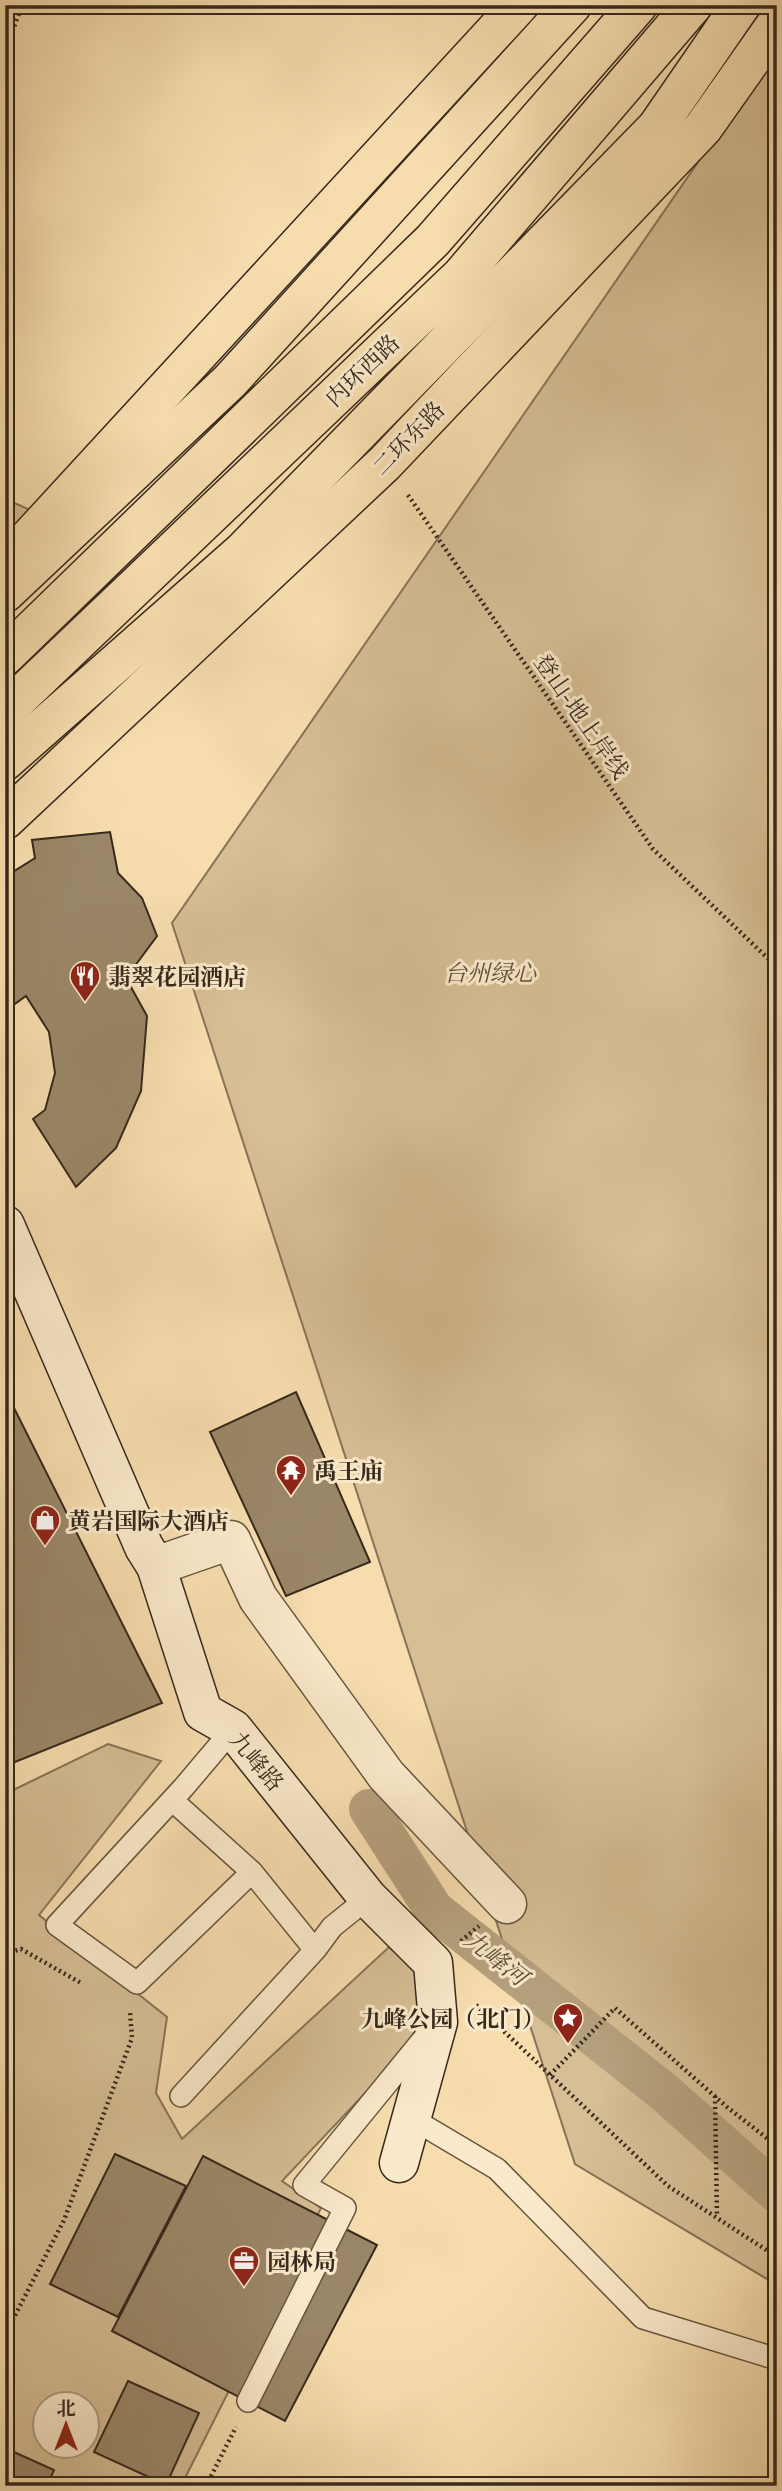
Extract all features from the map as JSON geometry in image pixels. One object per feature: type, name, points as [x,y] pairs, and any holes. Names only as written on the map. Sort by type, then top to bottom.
[{"type":"main road","points":[[5,564],[519,5]]},
{"type":"main road","points":[[5,593],[230,381],[572,5]]},
{"type":"main road","name":"内环西路","points":[[5,656],[433,240],[638,5]]},
{"type":"main road","name":"内环西路","points":[[5,711],[461,276],[694,5]]},
{"type":"main road","points":[[5,761],[242,552],[657,127],[741,5]]},
{"type":"main road","name":"二环东路","points":[[5,820],[385,463],[703,128],[777,23]]},
{"type":"street","name":"九峰路","points":[[5,1225],[145,1547],[156,1566],[203,1712],[233,1729],[368,1898],[433,1963]]},
{"type":"street","points":[[156,1566],[231,1540],[258,1598],[386,1775],[506,1904]]},
{"type":"street","points":[[399,2163],[438,2022],[433,1963]]},
{"type":"lane","points":[[233,1729],[57,1926],[137,1983],[252,1872]]},
{"type":"lane","points":[[172,1800],[252,1872],[315,1950]]},
{"type":"lane","points":[[181,2096],[315,1950],[332,1927],[368,1898]]},
{"type":"lane","points":[[248,2401],[345,2208],[304,2185],[438,2022]]},
{"type":"lane","points":[[411,2118],[497,2169],[643,2318],[777,2359]]},
{"type":"path","points":[[5,52],[22,5]]},
{"type":"path","name":"登山-地上岸线","points":[[385,463],[653,849],[777,967]]},
{"type":"path","points":[[506,1904],[433,1963],[668,2186],[777,2257]]},
{"type":"path","points":[[5,1954],[21,1949],[82,1983]]},
{"type":"path","points":[[550,2075],[615,2008],[715,2096],[777,2146]]},
{"type":"path","points":[[5,2334],[64,2220],[132,2038],[130,2010]]},
{"type":"path","points":[[715,2096],[717,2218]]},
{"type":"path","points":[[206,2486],[248,2401]]},
{"type":"green space","name":"台州绿心","points":[[777,48],[777,2285],[575,2164],[172,923]]},
{"type":"green space","points":[[5,499],[42,515],[5,543]]},
{"type":"green space","points":[[108,1744],[161,1761],[39,1915],[167,2017],[156,2093],[182,2139],[389,1947],[452,2001],[282,2181],[321,2208],[181,2486],[5,2486],[5,1794]]},
{"type":"building","name":"翡翠花园酒店","points":[[110,832],[118,873],[142,898],[157,936],[126,978],[147,1016],[141,1091],[116,1148],[76,1187],[33,1119],[45,1110],[55,1073],[49,1032],[26,996],[5,1011],[5,879],[35,858],[32,840]]},
{"type":"building","name":"黄岩国际大酒店","points":[[5,1390],[162,1703],[5,1766]]},
{"type":"building","name":"禹王庙","points":[[296,1392],[370,1562],[286,1596],[210,1432]]},
{"type":"building","points":[[115,2154],[186,2186],[118,2317],[50,2284]]},
{"type":"building","name":"园林局","points":[[203,2156],[377,2245],[285,2421],[112,2331]]},
{"type":"building","points":[[128,2381],[199,2413],[166,2485],[102,2456],[102,2435]]},
{"type":"building","points":[[5,2448],[54,2470],[47,2486],[5,2486]]},
{"type":"waterway","name":"九峰河","points":[[369,1809],[434,1910],[664,2092],[777,2193]]},
{"type":"place","name":"翡翠花园酒店","points":[[85,1003]]},
{"type":"place","name":"禹王庙","points":[[291,1497]]},
{"type":"place","name":"黄岩国际大酒店","points":[[45,1547]]},
{"type":"place","name":"九峰公园（北门）","points":[[568,2045]]},
{"type":"place","name":"园林局","points":[[244,2288]]}]
